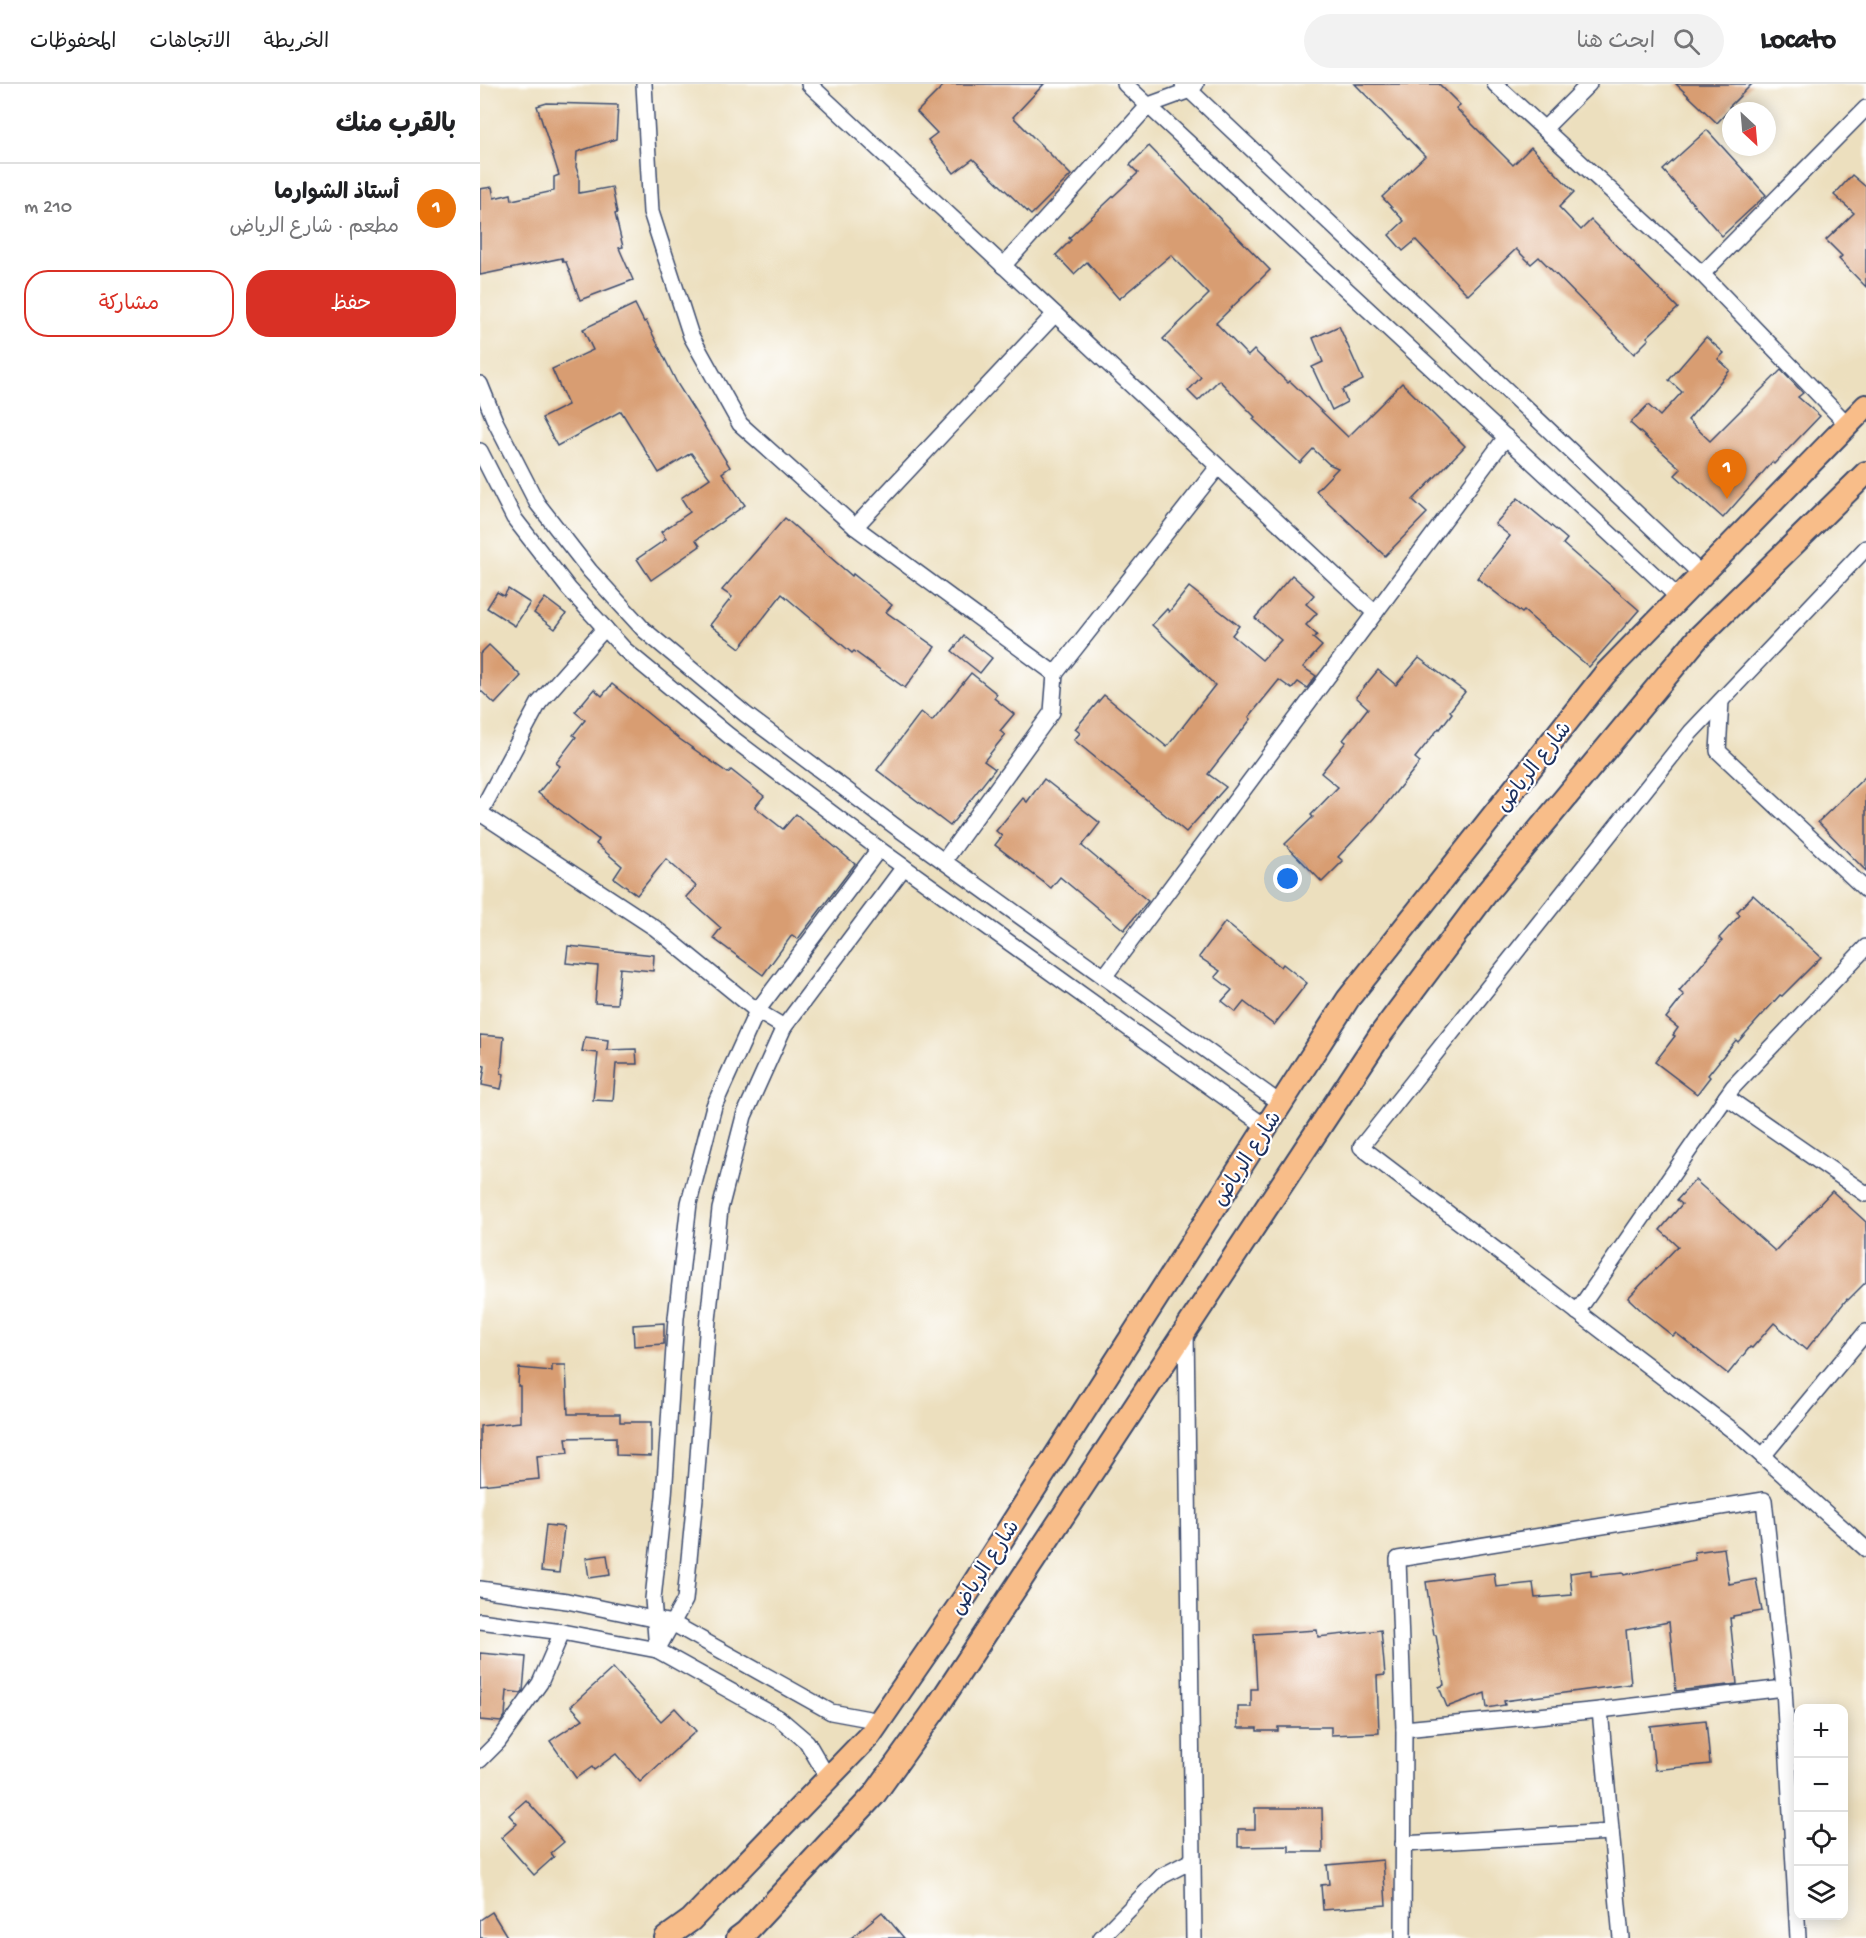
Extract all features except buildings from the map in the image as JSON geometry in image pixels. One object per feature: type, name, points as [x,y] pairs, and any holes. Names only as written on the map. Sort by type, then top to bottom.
[{"type":"main road","name":"شارع الرياض","points":[[666,1938],[691,1920],[870,1735],[974,1584],[1348,999],[1605,674],[1866,406]]},
{"type":"main road","name":"شارع الرياض","points":[[738,1938],[874,1795],[937,1707],[1381,1034],[1488,891],[1697,639],[1866,473]]},
{"type":"street","points":[[644,84],[651,212],[690,336],[740,424],[855,527],[1055,674]]},
{"type":"street","points":[[809,84],[1375,613]]},
{"type":"street","points":[[1125,84],[1679,598]]},
{"type":"street","points":[[1495,84],[1702,274],[1847,424]]},
{"type":"street","points":[[1544,129],[1589,84]]},
{"type":"street","points":[[1003,266],[1149,105],[1190,86],[1702,574]]},
{"type":"street","points":[[1702,274],[1866,108]]},
{"type":"street","points":[[855,527],[1055,315]]},
{"type":"street","points":[[480,384],[495,421],[537,503],[590,571],[644,630],[745,714],[1281,1104]]},
{"type":"street","points":[[1104,977],[1506,437]]},
{"type":"street","points":[[480,451],[514,518],[569,589],[625,650],[728,735],[879,849],[1266,1127]]},
{"type":"street","points":[[944,861],[1052,712],[1055,674],[1218,467]]},
{"type":"street","points":[[1866,548],[1691,732],[1361,1147],[1740,1436],[1866,1549]]},
{"type":"street","points":[[605,628],[539,703],[480,813],[655,928],[757,1011],[784,1027]]},
{"type":"street","points":[[1721,701],[1718,751],[1866,890]]},
{"type":"street","points":[[657,1650],[653,1599],[664,1496],[676,1318],[689,1203],[714,1106],[757,1011],[879,849]]},
{"type":"street","points":[[657,1650],[684,1600],[720,1209],[744,1116],[784,1027],[904,867]]},
{"type":"street","points":[[1577,1312],[1733,1087],[1866,947]]},
{"type":"street","points":[[1726,1097],[1866,1194]]},
{"type":"street","points":[[1186,1330],[1194,1938]]},
{"type":"street","points":[[1763,1456],[1866,1332]]},
{"type":"street","points":[[1403,1938],[1404,1729],[1398,1559],[1764,1500],[1784,1688],[1798,1938]]},
{"type":"street","points":[[480,1589],[567,1601],[672,1623],[831,1712],[880,1721]]},
{"type":"street","points":[[480,1621],[562,1632],[657,1650],[778,1718],[807,1742],[828,1778]]},
{"type":"street","points":[[480,1760],[498,1742],[540,1683],[562,1632]]},
{"type":"street","points":[[1404,1729],[1600,1710],[1784,1688]]},
{"type":"street","points":[[1600,1710],[1621,1938]]},
{"type":"street","points":[[480,1740],[498,1742]]},
{"type":"street","points":[[1403,1844],[1611,1832]]},
{"type":"street","points":[[1101,1938],[1162,1876],[1193,1860]]},
{"type":"place","name":"أستاذ الشوارما","points":[[1727,499]]}]
